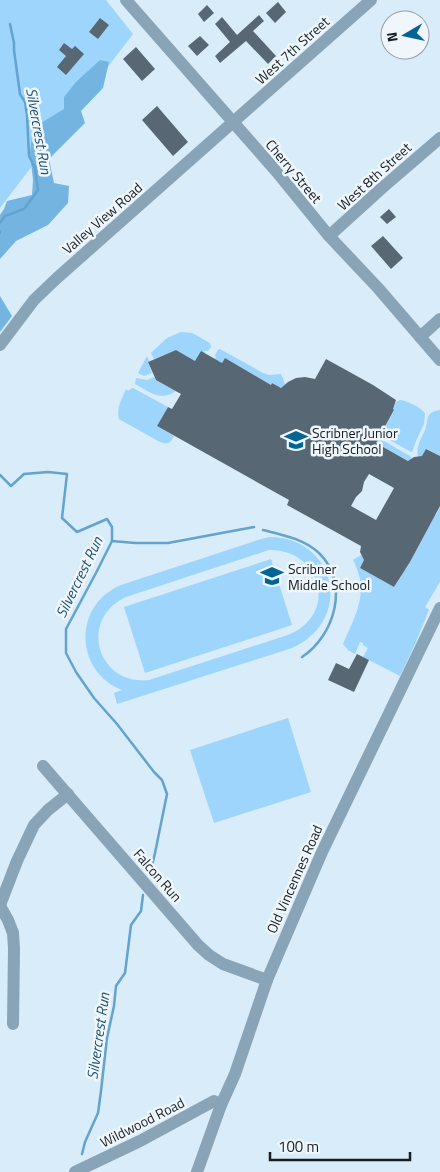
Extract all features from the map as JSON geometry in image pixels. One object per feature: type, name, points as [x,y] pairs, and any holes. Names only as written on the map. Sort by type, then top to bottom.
[{"type":"street","name":"Cherry Street","points":[[126,0],[234,122],[329,236],[378,288],[440,360]]},
{"type":"street","name":"West 7th Street","points":[[234,122],[371,0]]},
{"type":"street","name":"Valley View Road","points":[[0,345],[34,300],[57,278],[234,122]]},
{"type":"street","name":"West 8th Street","points":[[329,236],[440,138]]},
{"type":"street","points":[[420,337],[440,319]]},
{"type":"street","name":"Old Vincennes Road","points":[[197,1172],[221,1105],[235,1074],[267,980],[322,852],[440,608]]},
{"type":"street","name":"Falcon Run","points":[[43,766],[209,955],[224,964],[267,980]]},
{"type":"street","points":[[13,1024],[13,933],[0,905],[17,861],[34,825],[48,810],[68,794]]},
{"type":"street","name":"Wildwood Road","points":[[75,1172],[140,1141],[214,1101],[221,1105]]},
{"type":"shaded area","points":[[0,0],[106,0],[133,34],[0,208]]},
{"type":"shaded area","points":[[100,60],[109,62],[103,88],[81,111],[85,123],[49,159],[54,183],[69,186],[68,203],[48,225],[16,241],[0,259],[0,215],[7,201],[32,195],[33,180],[30,153],[33,128],[64,109],[64,97],[76,82]]},
{"type":"shaded area","points":[[0,296],[12,316],[0,332]]},
{"type":"shaded area","points":[[181,332],[192,333],[210,343],[211,347],[208,351],[204,351],[205,353],[195,361],[176,350],[154,359],[151,353],[167,338]]},
{"type":"shaded area","points":[[220,349],[263,373],[269,375],[281,374],[284,386],[291,394],[272,383],[271,385],[225,358],[222,363],[214,359]]},
{"type":"shaded area","points":[[147,356],[152,373],[144,376],[138,373]]},
{"type":"shaded area","points":[[154,377],[176,391],[160,396],[150,393],[135,384],[136,378],[147,380]]},
{"type":"shaded area","points":[[132,388],[168,407],[157,426],[174,436],[170,442],[158,441],[119,419],[118,411],[121,400],[126,389],[128,391]]},
{"type":"shaded area","points":[[400,400],[414,405],[425,413],[424,424],[412,452],[381,435],[394,411],[396,402]]},
{"type":"shaded area","points":[[440,410],[440,456],[427,449],[421,458],[418,457],[418,445],[426,427],[428,416]]},
{"type":"shaded area","points":[[377,437],[412,458],[409,461],[372,441]]},
{"type":"shaded area","points":[[440,506],[440,582],[425,607],[429,610],[400,676],[363,657],[368,648],[363,643],[360,642],[355,654],[343,644],[356,613],[361,593],[358,572],[353,560],[361,555],[365,559],[360,568],[394,587],[404,569],[408,566]]},
{"type":"shaded area","points":[[269,537],[292,541],[310,551],[323,565],[329,582],[330,601],[324,619],[312,635],[292,648],[117,704],[114,693],[122,690],[106,681],[95,668],[88,654],[86,638],[88,622],[94,607],[105,594],[121,585]],"holes":[[[269,550],[287,553],[302,560],[312,571],[318,585],[318,599],[314,613],[304,626],[288,635],[149,680],[131,679],[117,673],[106,662],[100,649],[98,635],[102,620],[111,607],[126,597]]]},
{"type":"shaded area","points":[[271,559],[292,625],[145,673],[124,607]]},
{"type":"shaded area","points":[[288,718],[311,792],[214,823],[190,750]]},
{"type":"building","points":[[278,2],[286,12],[275,23],[266,13]]},
{"type":"building","points":[[207,5],[214,13],[204,22],[198,14]]},
{"type":"building","points":[[259,15],[264,21],[253,31],[276,56],[268,64],[246,41],[220,63],[215,56],[230,42],[215,24],[222,17],[237,35]]},
{"type":"building","points":[[100,18],[109,25],[98,39],[89,32]]},
{"type":"building","points":[[200,36],[209,45],[197,56],[188,46]]},
{"type":"building","points":[[64,43],[72,49],[75,46],[84,54],[66,75],[57,67],[66,56],[59,50]]},
{"type":"building","points":[[136,47],[155,69],[142,81],[123,59]]},
{"type":"building","points":[[157,106],[188,142],[173,156],[142,120]]},
{"type":"building","points":[[389,209],[396,217],[387,224],[380,217]]},
{"type":"building","points":[[383,236],[403,258],[391,269],[371,246]]},
{"type":"building","points":[[176,350],[195,361],[201,351],[222,363],[225,358],[271,385],[272,383],[281,388],[296,378],[315,379],[326,359],[396,400],[394,410],[376,443],[408,461],[414,457],[422,456],[426,449],[440,456],[440,506],[410,562],[394,587],[360,568],[364,560],[360,552],[361,546],[287,505],[289,500],[157,426],[168,407],[172,409],[181,394],[156,380],[148,362]],"holes":[[[369,474],[394,488],[376,520],[351,506],[362,491],[364,482]]]},
{"type":"building","points":[[357,654],[369,660],[354,692],[328,680],[336,663],[349,669]]},
{"type":"waterway","name":"Silvercrest Run","points":[[0,223],[5,216],[24,209],[38,190],[35,168],[29,156],[27,115],[25,102],[20,94],[10,24]]},
{"type":"waterway","name":"Silvercrest Run","points":[[0,475],[11,486],[24,474],[48,472],[67,474],[62,518],[77,532],[107,519],[112,527],[112,541],[66,629],[66,653],[76,672],[94,698],[162,780],[167,794],[150,874]]},
{"type":"waterway","points":[[112,541],[168,543],[254,527]]},
{"type":"waterway","points":[[263,530],[293,538],[313,548],[329,565],[334,579],[336,593],[330,622],[323,636],[302,657]]},
{"type":"waterway","name":"Silvercrest Run","points":[[82,1154],[85,1142],[98,1113],[107,1038],[116,986],[125,973],[131,925],[141,911],[143,895]]},
{"type":"place","name":"Scribner Junior High School","points":[[296,440]]},
{"type":"place","name":"Scribner Middle School","points":[[272,576]]}]
